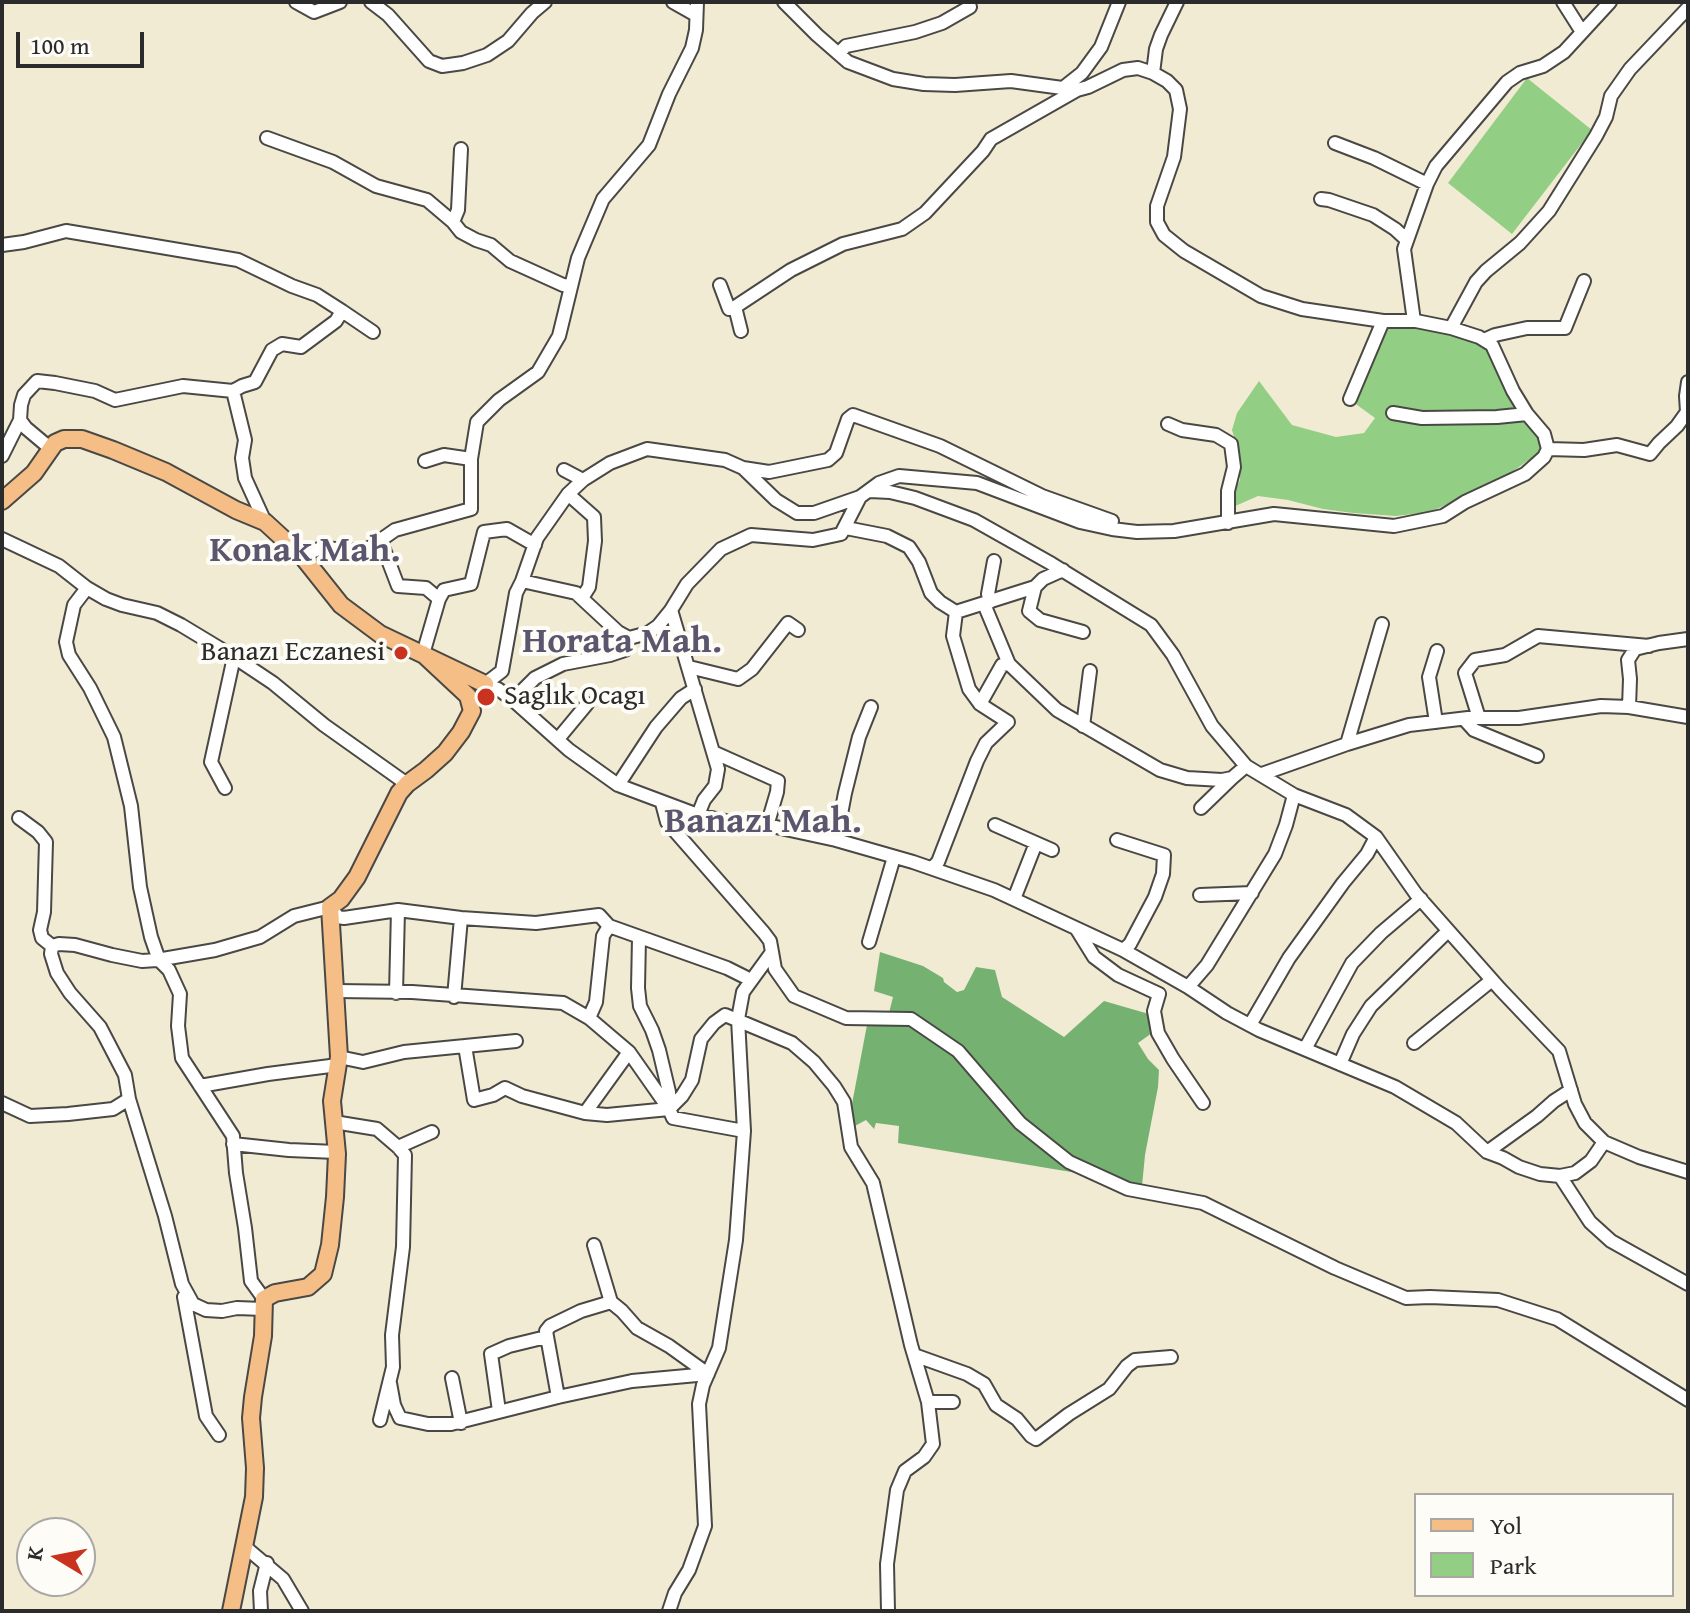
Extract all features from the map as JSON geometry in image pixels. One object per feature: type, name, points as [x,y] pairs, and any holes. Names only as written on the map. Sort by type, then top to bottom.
[{"type":"main road","points":[[2,501],[34,473],[55,443],[64,439],[82,439],[166,472],[265,522],[302,556],[341,605],[380,634],[491,687]]},
{"type":"main road","points":[[231,1611],[254,1497],[251,1418],[263,1336],[263,1304],[275,1293],[308,1287],[323,1274],[330,1245],[336,1152],[332,1101],[339,1061],[330,907],[341,899],[357,877],[399,793],[445,753],[472,711],[468,696],[423,654]]},
{"type":"street","points":[[296,2],[314,12],[340,2]]},
{"type":"street","points":[[371,2],[388,15],[429,61],[442,66],[487,55],[508,41],[545,2]]},
{"type":"street","points":[[423,654],[444,590],[471,584],[484,532],[471,509],[471,459],[477,422],[499,400],[538,372],[559,336],[578,258],[603,199],[649,145],[669,94],[700,35],[697,8],[673,2]]},
{"type":"street","points":[[522,581],[576,593],[618,632],[629,638],[648,633],[658,626],[687,584],[721,549],[751,535],[813,540],[841,534],[865,494],[879,483],[899,476],[977,483],[1080,522],[1137,532],[1174,531],[1274,514],[1394,526],[1443,516],[1465,502],[1525,474],[1544,457],[1548,449],[1544,434],[1513,391],[1492,345],[1484,340],[1451,328],[1302,309],[1261,296],[1184,251],[1164,235],[1157,222],[1157,206],[1174,157],[1180,109],[1176,90],[1167,81],[1138,68],[1123,70],[1088,87],[1070,89],[1011,81],[955,85],[893,79],[848,62],[784,2]]},
{"type":"street","points":[[720,285],[729,309],[735,307],[791,270],[843,244],[902,229],[925,213],[991,139],[1070,89],[1101,47],[1119,2]]},
{"type":"street","points":[[1153,73],[1156,49],[1177,2]]},
{"type":"street","points":[[1563,2],[1582,32]]},
{"type":"street","points":[[1414,321],[1404,249],[1436,166],[1507,82],[1520,73],[1543,66],[1564,52],[1610,2]]},
{"type":"street","points":[[839,53],[846,46],[858,42],[915,32],[942,23],[970,7]]},
{"type":"street","points":[[1451,328],[1476,282],[1520,243],[1549,211],[1596,136],[1606,117],[1611,96],[1630,69],[1688,8]]},
{"type":"street","points":[[267,138],[333,162],[376,186],[427,200],[461,232],[491,245],[510,261],[571,286]]},
{"type":"street","points":[[1335,143],[1427,184]]},
{"type":"street","points":[[453,222],[458,210],[461,149]]},
{"type":"street","points":[[1321,199],[1373,215],[1407,240]]},
{"type":"street","points":[[483,229],[485,243]]},
{"type":"street","points":[[2,245],[66,231],[238,260],[317,295],[373,332]]},
{"type":"street","points":[[1484,340],[1527,328],[1565,328],[1584,281]]},
{"type":"street","points":[[735,307],[741,331]]},
{"type":"street","points":[[2,456],[20,420],[24,395],[37,381],[95,391],[115,400],[183,386],[233,391],[255,382],[272,350],[282,344],[301,347],[336,321],[342,311]]},
{"type":"street","points":[[1350,399],[1383,321]]},
{"type":"street","points":[[1548,449],[1584,450],[1617,445],[1650,454],[1687,412],[1688,382]]},
{"type":"street","points":[[233,391],[245,440],[242,458],[245,478],[265,522]]},
{"type":"street","points":[[1393,413],[1422,418],[1527,414]]},
{"type":"street","points":[[1112,521],[1042,496],[940,446],[853,415],[848,419],[836,453],[828,460],[769,472],[743,468],[725,460],[647,449],[610,463],[583,480],[568,494],[537,538],[516,593],[502,671],[491,687],[513,700],[569,750],[618,785],[698,815],[836,840],[994,890],[1123,950],[1250,1025],[1395,1087],[1456,1123],[1487,1152],[1519,1167],[1540,1174],[1560,1176],[1575,1173],[1591,1161],[1604,1142]]},
{"type":"street","points":[[20,420],[51,449]]},
{"type":"street","points":[[1168,424],[1182,430],[1216,435],[1231,444],[1234,467],[1228,491],[1228,523]]},
{"type":"street","points":[[425,461],[444,455],[471,459]]},
{"type":"street","points":[[743,468],[776,500],[797,513],[814,513],[865,494],[890,492],[974,520],[1063,570],[1151,625],[1173,655],[1212,726],[1246,766],[1294,795],[1346,815],[1376,837],[1448,931],[1559,1051],[1575,1104],[1585,1123],[1604,1142],[1688,1172]]},
{"type":"street","points":[[564,470],[583,480]]},
{"type":"street","points":[[568,494],[594,517],[595,541],[589,587],[582,598]]},
{"type":"street","points":[[302,556],[321,548],[365,551],[395,530],[471,509]]},
{"type":"street","points":[[846,528],[887,536],[909,547],[919,562],[931,593],[956,612],[1035,587],[1043,579],[1063,570]]},
{"type":"street","points":[[484,532],[507,529],[535,545]]},
{"type":"street","points":[[2,539],[59,566],[106,599],[157,613],[234,657],[407,784]]},
{"type":"street","points":[[380,539],[398,586],[426,588],[439,599]]},
{"type":"street","points":[[994,561],[987,603],[1009,664],[1057,710],[1160,770],[1195,779],[1232,778]]},
{"type":"street","points":[[1035,587],[1029,611],[1040,620],[1083,632]]},
{"type":"street","points":[[87,588],[74,605],[66,642],[69,655],[90,688],[114,737],[131,806],[140,887],[151,937],[159,960],[169,970],[180,994],[178,1026],[182,1058],[233,1136],[251,1281],[263,1304],[222,1311],[206,1310],[193,1304],[182,1286]]},
{"type":"street","points":[[671,610],[718,769],[715,786],[704,800],[698,815]]},
{"type":"street","points":[[932,868],[938,862],[986,743],[1008,722],[980,704],[969,689],[953,636],[956,612]]},
{"type":"street","points":[[689,667],[738,679],[752,669],[788,623],[798,630]]},
{"type":"street","points":[[1347,744],[1382,624]]},
{"type":"street","points":[[1479,718],[1465,673],[1475,660],[1505,655],[1538,636],[1649,646]]},
{"type":"street","points":[[513,700],[535,678],[563,664],[625,650],[629,638]]},
{"type":"street","points":[[1629,707],[1628,660],[1635,649],[1688,639]]},
{"type":"street","points":[[1436,722],[1429,677],[1437,651]]},
{"type":"street","points":[[225,788],[211,762],[234,657]]},
{"type":"street","points":[[980,704],[1002,665],[1009,664]]},
{"type":"street","points":[[1083,726],[1090,671]]},
{"type":"street","points":[[618,785],[656,727],[681,698],[695,689]]},
{"type":"street","points":[[558,739],[587,704]]},
{"type":"street","points":[[1262,774],[1409,725],[1479,718],[1519,718],[1601,706],[1629,707],[1688,717]]},
{"type":"street","points":[[836,840],[859,737],[871,707]]},
{"type":"street","points":[[1464,719],[1474,730],[1537,756]]},
{"type":"street","points":[[713,752],[778,781],[767,826]]},
{"type":"street","points":[[1201,808],[1246,766]]},
{"type":"street","points":[[1188,987],[1207,965],[1275,854],[1294,795]]},
{"type":"street","points":[[662,803],[667,822],[770,941],[775,969],[794,996],[846,1018],[911,1019],[958,1051],[1020,1123],[1069,1162],[1128,1189],[1203,1203],[1335,1268],[1406,1298],[1498,1300],[1557,1319],[1688,1400]]},
{"type":"street","points":[[19,818],[46,842],[44,912],[40,930],[42,938],[52,946]]},
{"type":"street","points":[[995,825],[1052,850]]},
{"type":"street","points":[[1250,1025],[1289,958],[1367,854],[1376,837]]},
{"type":"street","points":[[1117,840],[1164,855],[1163,874],[1155,897],[1130,944],[1123,950]]},
{"type":"street","points":[[1014,899],[1036,843]]},
{"type":"street","points":[[869,942],[894,857]]},
{"type":"street","points":[[1200,895],[1252,893]]},
{"type":"street","points":[[1305,1049],[1352,963],[1421,899]]},
{"type":"street","points":[[52,946],[75,945],[142,961],[159,960],[215,950],[260,937],[294,916],[330,907],[338,917],[344,918],[398,910],[536,923],[599,915],[609,926],[727,968],[751,980]]},
{"type":"street","points":[[396,993],[398,910]]},
{"type":"street","points":[[454,997],[461,918]]},
{"type":"street","points":[[589,1018],[596,1002],[603,936],[609,926]]},
{"type":"street","points":[[1076,928],[1094,957],[1118,975],[1159,994],[1154,1011],[1158,1033],[1203,1103]]},
{"type":"street","points":[[1340,1064],[1353,1034],[1371,1006],[1448,931]]},
{"type":"street","points":[[639,938],[640,1006],[659,1050],[669,1092],[669,1109]]},
{"type":"street","points":[[52,946],[51,954],[57,973],[100,1027],[125,1075],[182,1286],[206,1416],[219,1435]]},
{"type":"street","points":[[669,1611],[675,1593],[689,1570],[705,1526],[699,1404],[703,1385],[719,1348],[736,1240],[744,1131],[738,1019],[743,992],[772,952]]},
{"type":"street","points":[[1414,1043],[1492,980]]},
{"type":"street","points":[[337,991],[563,1003],[589,1018],[629,1052],[673,1118],[744,1131]]},
{"type":"street","points":[[465,1046],[474,1100],[505,1088],[522,1096],[585,1113],[607,1115],[669,1109],[692,1080],[701,1039],[725,1015],[792,1043],[814,1062],[834,1086],[844,1102],[851,1147],[873,1183],[928,1402],[933,1444],[924,1457],[905,1471],[897,1490],[887,1564],[888,1611]]},
{"type":"street","points":[[200,1086],[339,1061],[363,1062],[404,1052],[516,1041]]},
{"type":"street","points":[[585,1113],[629,1052]]},
{"type":"street","points":[[1487,1152],[1571,1090]]},
{"type":"street","points":[[2,1103],[30,1116],[113,1109],[129,1099]]},
{"type":"street","points":[[113,1109],[137,1123]]},
{"type":"street","points":[[334,1122],[377,1129],[405,1155],[403,1247],[392,1335],[393,1367],[380,1420]]},
{"type":"street","points":[[398,1147],[432,1132]]},
{"type":"street","points":[[233,1144],[336,1152]]},
{"type":"street","points":[[1560,1176],[1590,1222],[1611,1241],[1688,1284]]},
{"type":"street","points":[[594,1245],[611,1302],[637,1328],[708,1374]]},
{"type":"street","points":[[558,1397],[546,1331],[581,1311],[611,1302]]},
{"type":"street","points":[[499,1411],[491,1354],[546,1337]]},
{"type":"street","points":[[914,1355],[967,1374],[984,1384],[996,1405],[1017,1419],[1036,1439],[1109,1389],[1135,1360],[1171,1357]]},
{"type":"street","points":[[390,1383],[400,1418],[428,1424],[461,1423],[499,1411],[632,1381],[708,1374]]},
{"type":"street","points":[[452,1378],[461,1423]]},
{"type":"street","points":[[928,1402],[953,1402]]},
{"type":"street","points":[[244,1546],[283,1579],[302,1611]]},
{"type":"street","points":[[261,1611],[260,1591],[267,1563]]},
{"type":"green space","points":[[1527,78],[1592,130],[1512,234],[1448,183]]},
{"type":"green space","points":[[1386,326],[1410,326],[1475,340],[1490,350],[1509,399],[1526,424],[1541,436],[1542,452],[1537,458],[1527,461],[1501,480],[1430,512],[1396,516],[1353,513],[1258,496],[1233,507],[1230,500],[1240,480],[1240,457],[1232,430],[1237,413],[1259,381],[1292,425],[1336,437],[1364,433],[1375,418],[1353,402]]},
{"type":"green space","points":[[880,952],[923,966],[943,978],[957,992],[964,990],[976,967],[995,970],[1002,997],[1064,1037],[1104,1001],[1149,1014],[1152,1033],[1138,1043],[1159,1070],[1142,1186],[1126,1184],[1072,1157],[1028,1123],[957,1045],[889,1013],[893,997],[874,991]]},
{"type":"green space","points":[[867,1025],[910,1025],[953,1055],[1016,1126],[1083,1174],[898,1143],[899,1126],[876,1123],[874,1129],[866,1120],[853,1127],[851,1109]]},
{"type":"place","name":"Banazı Eczanesi","points":[[401,653]]},
{"type":"place","name":"Saglık Ocagı","points":[[486,697]]},
{"type":"district","name":"Konak Mah.","points":[[305,552]]},
{"type":"district","name":"Horata Mah.","points":[[622,643]]},
{"type":"district","name":"Banazı Mah.","points":[[763,823]]}]
